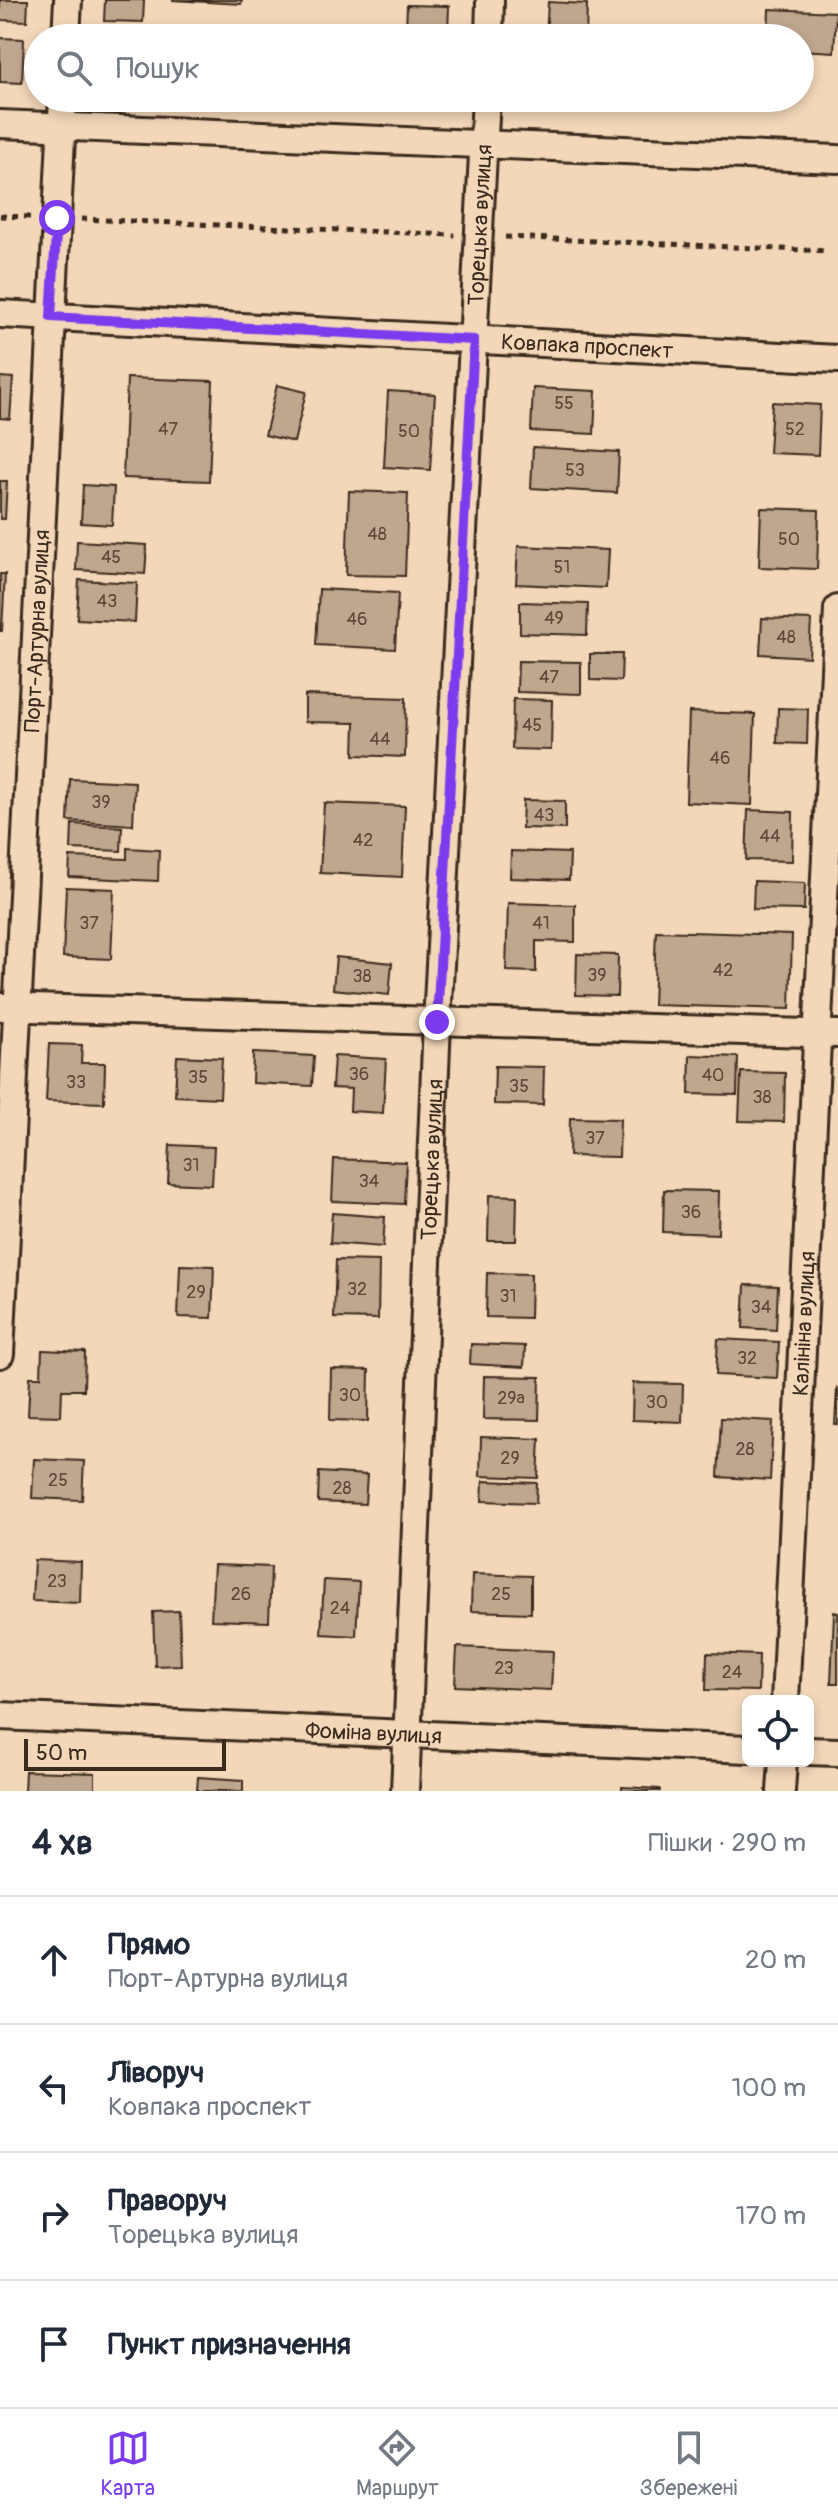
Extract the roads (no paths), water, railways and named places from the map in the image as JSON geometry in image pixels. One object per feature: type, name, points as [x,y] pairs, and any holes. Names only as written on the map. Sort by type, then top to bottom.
[{"type":"street","points":[[67,24],[68,0]]},
{"type":"street","points":[[489,24],[490,0]]},
{"type":"street","name":"Порт-Артурна вулиця","points":[[0,1354],[8,1008],[63,112]]},
{"type":"street","name":"Торецька вулиця","points":[[405,1791],[437,1022],[485,112]]},
{"type":"street","points":[[0,124],[838,159]]},
{"type":"street","name":"Ковпака проспект","points":[[0,314],[838,359]]},
{"type":"street","name":"Калініна вулиця","points":[[785,1695],[828,1034],[838,609]]},
{"type":"street","points":[[8,1008],[828,1034]]},
{"type":"street","name":"Фоміна вулиця","points":[[0,1716],[742,1749]]},
{"type":"street","points":[[814,1751],[838,1752]]},
{"type":"street","points":[[781,1791],[783,1767]]}]
